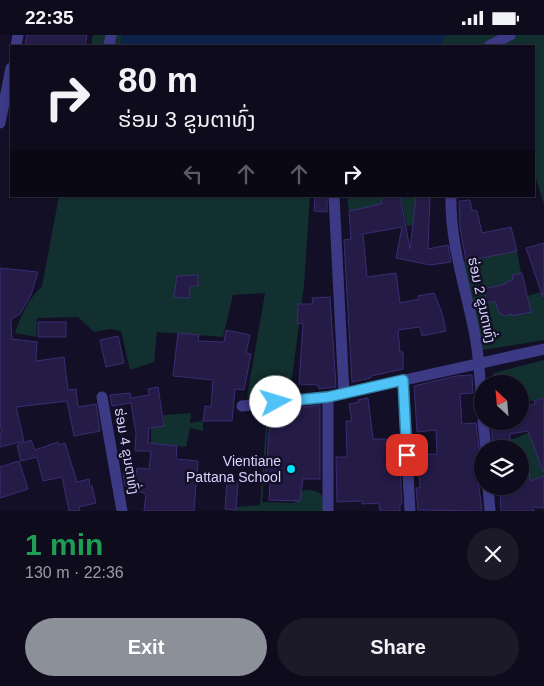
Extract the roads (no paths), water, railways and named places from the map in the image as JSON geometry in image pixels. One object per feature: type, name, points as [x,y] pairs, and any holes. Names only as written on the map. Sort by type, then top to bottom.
[{"type":"street","points":[[491,45],[510,35]]},
{"type":"street","points":[[0,123],[10,73]]},
{"type":"street","points":[[334,197],[344,394]]},
{"type":"street","name":"ຮ່ອມ 2 ຂູນຕາທົ່ງ","points":[[451,197],[452,229],[473,323],[480,375]]},
{"type":"street","points":[[242,406],[344,394],[544,349]]},
{"type":"street","points":[[403,380],[410,511]]},
{"type":"street","name":"ຮ່ອມ 4 ຂູນຕາທົ່ງ","points":[[102,397],[122,511]]},
{"type":"street","points":[[328,397],[328,511]]},
{"type":"street","points":[[489,495],[490,511]]},
{"type":"water","points":[[122,35],[450,35],[445,36],[441,45],[120,45]]},
{"type":"place","name":"Vientiane Pattana School","points":[[291,469]]}]
